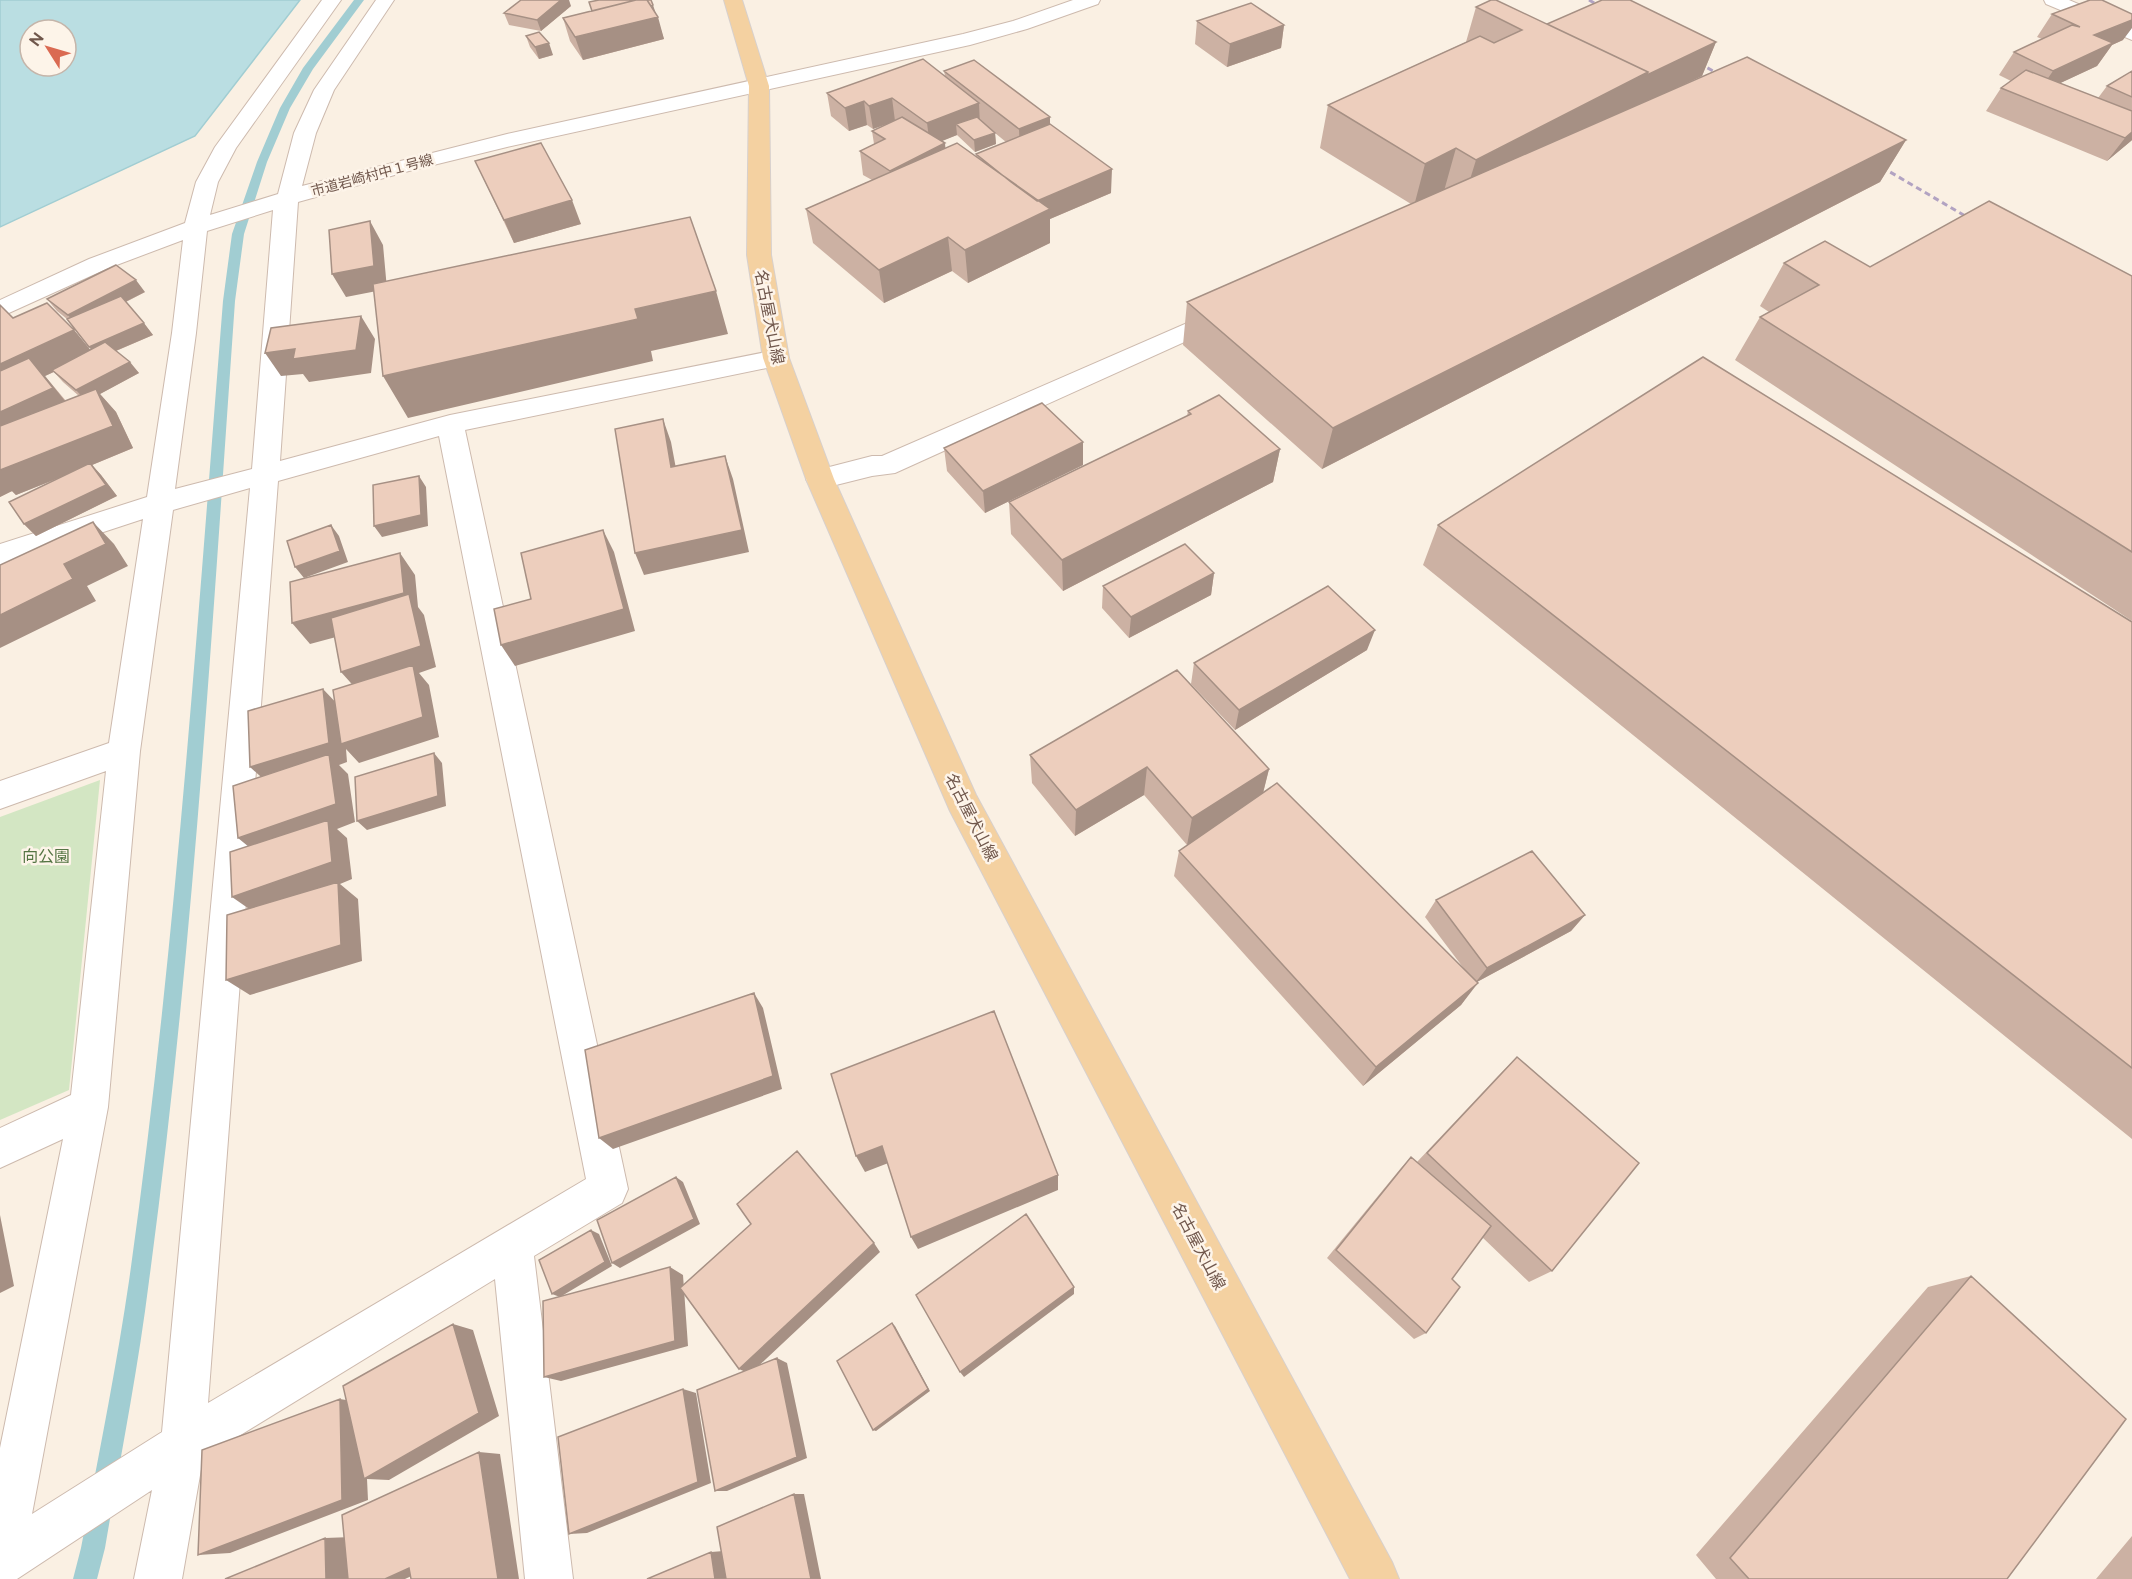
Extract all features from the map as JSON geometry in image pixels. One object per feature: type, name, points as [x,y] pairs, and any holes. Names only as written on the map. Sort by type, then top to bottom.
[{"type":"main road","name":"名古屋犬山線","points":[[733,0],[759,86],[759,255],[776,358],[820,479],[962,801],[1375,1579]]},
{"type":"street","points":[[0,1563],[89,1107],[124,751],[169,501],[196,226],[207,182],[226,147],[332,0]]},
{"type":"street","points":[[158,1579],[172,1451],[257,478],[284,211],[282,200],[305,134],[324,90],[385,0]]},
{"type":"street","name":"市道岩崎村中１号線","points":[[0,309],[121,253],[196,226],[282,200],[415,163],[520,138],[1009,28],[1091,0]]},
{"type":"street","points":[[2053,0],[2132,34]]},
{"type":"street","points":[[820,479],[872,466],[885,466],[1240,308]]},
{"type":"street","points":[[0,555],[169,501],[450,424],[776,358]]},
{"type":"street","points":[[0,1563],[172,1451],[608,1189],[450,424]]},
{"type":"street","points":[[0,795],[124,751]]},
{"type":"street","points":[[0,1148],[89,1107]]},
{"type":"street","points":[[512,1245],[549,1579]]},
{"type":"green space","name":"向公園","points":[[100,780],[69,1090],[0,1120],[0,817]]},
{"type":"water","points":[[0,0],[300,0],[195,136],[0,227]]},
{"type":"building","points":[[521,0],[561,0],[537,20],[504,13]]},
{"type":"building","points":[[636,0],[592,11],[589,2]]},
{"type":"building","points":[[636,0],[647,0],[658,17],[575,37],[563,18]]},
{"type":"building","points":[[1496,0],[1648,72],[1476,160],[1456,148],[1425,164],[1328,105],[1480,36],[1494,43],[1522,30],[1476,7]]},
{"type":"building","points":[[1602,0],[1630,0],[1716,42],[1647,75],[1648,72],[1547,24]]},
{"type":"building","points":[[2090,0],[2102,0],[2132,14],[2132,20],[2094,35],[2113,43],[2053,71],[2014,52],[2072,25],[2080,27],[2052,14]]},
{"type":"building","points":[[1251,3],[1284,25],[1230,44],[1197,21]]},
{"type":"building","points":[[539,32],[549,43],[535,47],[526,36]]},
{"type":"building","points":[[1747,57],[1906,140],[1333,428],[1187,302]]},
{"type":"building","points":[[923,59],[979,103],[927,123],[892,98],[869,106],[864,101],[845,108],[827,93]]},
{"type":"building","points":[[974,60],[1050,117],[1019,129],[944,71]]},
{"type":"building","points":[[2026,70],[2132,111],[2132,132],[2125,138],[2001,88]]},
{"type":"building","points":[[2132,71],[2132,97],[2107,86]]},
{"type":"building","points":[[902,117],[945,143],[890,171],[860,151],[885,139],[872,131]]},
{"type":"building","points":[[977,117],[995,133],[974,140],[956,124]]},
{"type":"building","points":[[1050,124],[1112,169],[1037,201],[976,154]]},
{"type":"building","points":[[541,143],[572,200],[504,220],[475,161]]},
{"type":"building","points":[[957,143],[1050,209],[965,250],[948,237],[879,270],[806,209]]},
{"type":"building","points":[[1989,201],[2132,276],[2132,552],[1760,317],[1819,285],[1784,263],[1825,241],[1870,267]]},
{"type":"building","points":[[690,217],[716,291],[635,309],[638,319],[383,376],[373,284]]},
{"type":"building","points":[[370,221],[374,266],[332,274],[329,230]]},
{"type":"building","points":[[116,265],[136,280],[68,315],[47,299]]},
{"type":"building","points":[[121,296],[144,323],[89,347],[67,319]]},
{"type":"building","points":[[47,303],[74,330],[0,364],[0,305],[13,318]]},
{"type":"building","points":[[361,316],[356,350],[293,359],[295,349],[265,353],[271,328]]},
{"type":"building","points":[[105,342],[130,362],[76,390],[52,370]]},
{"type":"building","points":[[1703,357],[2132,622],[2132,1068],[1438,525]]},
{"type":"building","points":[[29,358],[53,388],[0,412],[0,371]]},
{"type":"building","points":[[96,389],[113,426],[0,470],[0,426]]},
{"type":"building","points":[[1219,395],[1280,449],[1062,560],[1009,502],[1191,414],[1188,411]]},
{"type":"building","points":[[1042,403],[1083,442],[983,491],[944,448]]},
{"type":"building","points":[[663,419],[671,467],[725,456],[742,530],[635,553],[615,429]]},
{"type":"building","points":[[90,463],[106,485],[24,524],[9,502]]},
{"type":"building","points":[[419,476],[421,515],[374,526],[373,485]]},
{"type":"building","points":[[93,522],[106,544],[64,564],[73,579],[0,615],[0,565]]},
{"type":"building","points":[[331,525],[340,551],[295,567],[287,541]]},
{"type":"building","points":[[603,530],[624,609],[501,645],[494,609],[531,599],[521,553]]},
{"type":"building","points":[[1185,544],[1214,573],[1131,617],[1103,586]]},
{"type":"building","points":[[400,553],[404,593],[292,623],[290,582]]},
{"type":"building","points":[[1328,586],[1375,630],[1239,710],[1194,663]]},
{"type":"building","points":[[409,594],[421,646],[341,672],[331,618]]},
{"type":"building","points":[[413,665],[423,717],[341,744],[333,690]]},
{"type":"building","points":[[1177,670],[1269,769],[1192,818],[1147,767],[1076,810],[1030,755]]},
{"type":"building","points":[[323,689],[329,743],[250,767],[248,711]]},
{"type":"building","points":[[434,753],[438,796],[357,821],[355,777]]},
{"type":"building","points":[[329,754],[336,804],[238,838],[233,786]]},
{"type":"building","points":[[1277,783],[1478,983],[1376,1067],[1179,851]]},
{"type":"building","points":[[328,820],[332,862],[232,897],[230,852]]},
{"type":"building","points":[[1532,851],[1585,915],[1487,968],[1436,900]]},
{"type":"building","points":[[338,882],[341,945],[226,980],[227,915]]},
{"type":"building","points":[[754,993],[773,1076],[599,1138],[585,1050]]},
{"type":"building","points":[[994,1011],[1058,1175],[911,1237],[882,1146],[856,1156],[831,1074]]},
{"type":"building","points":[[1517,1057],[1639,1163],[1552,1271],[1427,1153]]},
{"type":"building","points":[[797,1151],[874,1243],[739,1369],[680,1288],[751,1224],[737,1204]]},
{"type":"building","points":[[1411,1157],[1491,1226],[1452,1279],[1460,1287],[1426,1333],[1336,1250]]},
{"type":"building","points":[[676,1177],[694,1219],[612,1263],[597,1220]]},
{"type":"building","points":[[1026,1214],[1074,1287],[960,1372],[916,1295]]},
{"type":"building","points":[[591,1230],[605,1262],[552,1294],[539,1260]]},
{"type":"building","points":[[670,1267],[675,1341],[544,1377],[543,1301]]},
{"type":"building","points":[[1971,1276],[2126,1419],[2007,1579],[1749,1579],[1730,1558]]},
{"type":"building","points":[[892,1323],[928,1389],[873,1430],[837,1361]]},
{"type":"building","points":[[453,1324],[479,1413],[364,1479],[343,1386]]},
{"type":"building","points":[[777,1358],[797,1457],[715,1491],[697,1390]]},
{"type":"building","points":[[683,1389],[698,1482],[569,1534],[558,1437]]},
{"type":"building","points":[[340,1399],[342,1500],[198,1555],[202,1450]]},
{"type":"building","points":[[479,1452],[498,1579],[411,1579],[409,1568],[385,1579],[348,1579],[342,1515]]},
{"type":"building","points":[[794,1494],[811,1579],[726,1579],[717,1527]]},
{"type":"building","points":[[325,1538],[326,1579],[225,1579]]},
{"type":"building","points":[[711,1552],[715,1579],[647,1579]]},
{"type":"waterway","points":[[85,1579],[93,1548],[129,1348],[169,1037],[192,792],[229,301],[238,234],[262,162],[285,108],[308,68],[359,0]]},
{"type":"railway","points":[[1589,0],[1610,12]]},
{"type":"railway","points":[[1690,58],[1729,80]]},
{"type":"railway","points":[[1873,162],[1979,224]]}]
